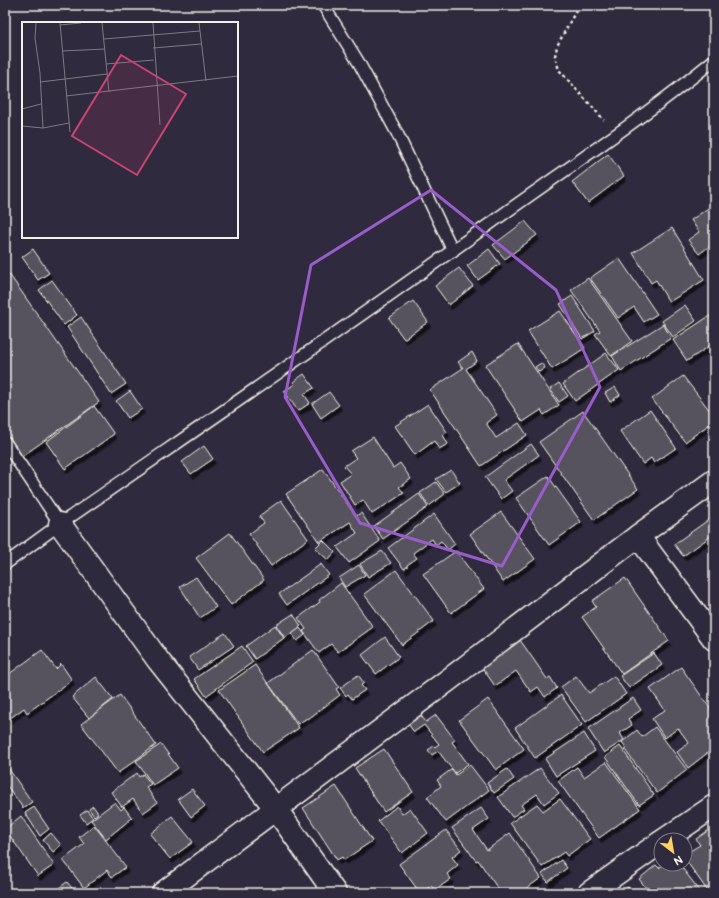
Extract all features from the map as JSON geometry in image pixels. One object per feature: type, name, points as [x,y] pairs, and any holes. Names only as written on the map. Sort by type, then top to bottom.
[{"type":"street","points":[[163,893],[447,682],[638,536],[714,481]]},
{"type":"street","points":[[60,524],[158,660],[276,809],[335,893]]},
{"type":"street","points":[[638,536],[714,638]]},
{"type":"street","points":[[676,832],[714,806]]},
{"type":"street","points":[[589,893],[653,848]]},
{"type":"lane","points":[[323,5],[359,63],[396,132],[453,251]]},
{"type":"lane","points":[[5,564],[60,524],[453,251],[617,134],[690,80],[714,60]]},
{"type":"lane","points":[[5,442],[60,524]]},
{"type":"path","points":[[579,5],[557,46],[555,56],[559,70],[617,134]]},
{"type":"highlighted area","points":[[431,190],[556,290],[600,387],[502,566],[360,523],[285,397],[311,265]]},
{"type":"building","points":[[608,154],[624,176],[588,203],[572,182]]},
{"type":"building","points":[[714,204],[714,243],[699,254],[688,240],[699,232],[691,220]]},
{"type":"building","points":[[525,221],[537,235],[505,259],[493,245]]},
{"type":"building","points":[[672,228],[704,280],[669,302],[656,280],[651,283],[633,253]]},
{"type":"building","points":[[33,249],[49,273],[38,280],[22,257]]},
{"type":"building","points":[[489,249],[500,264],[478,280],[467,266]]},
{"type":"building","points":[[619,258],[657,314],[644,322],[634,307],[618,318],[590,278]]},
{"type":"building","points":[[459,268],[473,286],[449,305],[435,286]]},
{"type":"building","points":[[9,274],[99,402],[21,457],[5,434],[5,278]]},
{"type":"building","points":[[588,278],[632,341],[611,356],[595,334],[600,331],[571,290]]},
{"type":"building","points":[[52,280],[77,315],[64,325],[39,290]]},
{"type":"building","points":[[572,296],[595,331],[582,339],[560,304]]},
{"type":"building","points":[[413,301],[428,322],[404,339],[389,318]]},
{"type":"building","points":[[685,305],[696,321],[673,337],[662,321]]},
{"type":"building","points":[[560,311],[585,348],[552,369],[528,331]]},
{"type":"building","points":[[714,313],[714,343],[687,361],[673,340]]},
{"type":"building","points":[[81,317],[126,384],[111,394],[67,327]]},
{"type":"building","points":[[663,324],[671,338],[621,371],[612,356]]},
{"type":"building","points":[[518,344],[559,405],[544,415],[541,410],[523,422],[485,365]]},
{"type":"building","points":[[472,352],[477,361],[466,369],[497,415],[486,423],[496,438],[519,423],[527,435],[481,466],[430,390],[463,368],[458,362]]},
{"type":"building","points":[[606,353],[619,370],[575,401],[563,384]]},
{"type":"building","points":[[541,363],[545,368],[539,372],[535,367]]},
{"type":"building","points":[[304,374],[314,388],[304,394],[310,403],[298,411],[284,391],[295,384],[293,382]]},
{"type":"building","points":[[683,376],[714,416],[714,421],[685,442],[652,399]]},
{"type":"building","points":[[559,383],[568,396],[559,402],[550,389]]},
{"type":"building","points":[[615,387],[620,395],[610,402],[605,393]]},
{"type":"building","points":[[130,391],[142,409],[128,418],[116,401]]},
{"type":"building","points":[[329,392],[339,405],[321,418],[312,404]]},
{"type":"building","points":[[428,404],[447,432],[443,435],[448,444],[439,449],[434,441],[415,455],[395,426]]},
{"type":"building","points":[[94,406],[114,434],[65,469],[46,442]]},
{"type":"building","points":[[650,410],[676,448],[654,463],[651,458],[643,464],[620,431]]},
{"type":"building","points":[[583,411],[638,489],[594,520],[539,442]]},
{"type":"building","points":[[373,437],[393,468],[400,463],[411,479],[399,487],[404,493],[372,514],[363,500],[355,505],[340,481],[351,474],[344,466],[356,458],[351,451]]},
{"type":"building","points":[[531,444],[539,455],[504,480],[512,491],[501,499],[485,477]]},
{"type":"building","points":[[204,446],[213,459],[191,474],[182,462]]},
{"type":"building","points":[[323,469],[356,516],[361,513],[380,541],[349,563],[337,547],[357,533],[350,522],[319,542],[286,494]]},
{"type":"building","points":[[451,470],[460,483],[446,492],[436,479]]},
{"type":"building","points":[[548,476],[581,522],[549,545],[516,498]]},
{"type":"building","points":[[436,482],[445,494],[429,506],[420,493]]},
{"type":"building","points":[[419,494],[428,507],[383,539],[374,526]]},
{"type":"building","points":[[281,500],[308,539],[271,566],[249,534],[264,523],[259,516]]},
{"type":"building","points":[[501,512],[535,559],[503,582],[470,534]]},
{"type":"building","points":[[434,514],[455,544],[448,550],[441,541],[436,545],[432,539],[413,553],[417,558],[404,569],[388,548]]},
{"type":"building","points":[[714,516],[714,534],[683,556],[674,544]]},
{"type":"building","points":[[230,533],[264,580],[231,605],[196,558]]},
{"type":"building","points":[[323,540],[335,552],[328,560],[315,548]]},
{"type":"building","points":[[382,551],[391,563],[368,577],[360,564]]},
{"type":"building","points":[[456,551],[484,589],[451,613],[423,574]]},
{"type":"building","points":[[321,564],[329,575],[287,605],[279,594]]},
{"type":"building","points":[[359,565],[365,575],[345,587],[339,578]]},
{"type":"building","points":[[396,570],[434,621],[402,645],[364,594]]},
{"type":"building","points":[[196,577],[216,607],[200,618],[180,587]]},
{"type":"building","points":[[625,578],[669,641],[622,674],[582,617],[596,607],[592,601]]},
{"type":"building","points":[[341,583],[373,627],[338,652],[331,644],[319,653],[303,631],[306,629],[298,618],[320,602],[319,600]]},
{"type":"building","points":[[293,614],[301,626],[285,638],[276,625]]},
{"type":"building","points":[[275,625],[284,638],[255,659],[246,646]]},
{"type":"building","points":[[300,628],[305,635],[297,641],[292,634]]},
{"type":"building","points":[[225,633],[234,646],[198,670],[189,657]]},
{"type":"building","points":[[385,637],[399,657],[376,674],[362,655]]},
{"type":"building","points":[[520,640],[547,679],[550,677],[557,688],[545,697],[538,687],[531,692],[516,671],[495,686],[481,666]]},
{"type":"building","points":[[242,646],[253,662],[206,696],[194,679]]},
{"type":"building","points":[[42,650],[56,669],[61,664],[72,680],[27,713],[24,708],[5,722],[5,677]]},
{"type":"building","points":[[313,650],[339,687],[336,689],[340,695],[308,719],[307,718],[298,724],[268,683]]},
{"type":"building","points":[[654,653],[662,665],[629,688],[620,676]]},
{"type":"building","points":[[255,665],[299,728],[263,752],[219,690]]},
{"type":"building","points":[[681,667],[714,714],[714,748],[688,768],[677,752],[689,743],[678,728],[665,738],[652,719],[665,710],[650,689]]},
{"type":"building","points":[[358,675],[364,683],[361,685],[365,690],[352,699],[348,694],[346,696],[340,688]]},
{"type":"building","points":[[576,676],[589,693],[614,676],[626,694],[586,722],[561,687]]},
{"type":"building","points":[[96,677],[113,699],[89,718],[72,697]]},
{"type":"building","points":[[120,695],[156,745],[118,773],[81,724]]},
{"type":"building","points":[[561,695],[582,725],[535,758],[515,728]]},
{"type":"building","points":[[633,698],[641,710],[628,719],[632,725],[620,733],[624,740],[604,753],[588,729]]},
{"type":"building","points":[[488,699],[524,749],[496,770],[459,720]]},
{"type":"building","points":[[415,708],[426,722],[436,715],[455,740],[452,742],[468,764],[455,773],[438,751],[432,755],[428,750],[439,744],[424,725],[414,732],[403,717]]},
{"type":"building","points":[[655,727],[687,770],[657,793],[625,750],[627,749],[622,742],[637,730],[642,737]]},
{"type":"building","points":[[584,733],[595,751],[556,776],[545,759]]},
{"type":"building","points":[[161,744],[178,768],[153,785],[136,761]]},
{"type":"building","points":[[620,746],[654,795],[639,805],[605,757]]},
{"type":"building","points":[[384,749],[413,792],[384,812],[355,768]]},
{"type":"building","points":[[606,762],[640,809],[599,838],[558,781],[577,767],[584,777]]},
{"type":"building","points":[[470,765],[489,790],[446,822],[427,797],[441,786],[437,780],[452,769],[456,775]]},
{"type":"building","points":[[8,768],[32,802],[23,808],[5,783],[5,771]]},
{"type":"building","points":[[540,768],[559,793],[544,804],[537,794],[521,805],[524,809],[512,817],[498,797]]},
{"type":"building","points":[[507,769],[514,779],[494,793],[487,783]]},
{"type":"building","points":[[137,773],[139,777],[143,774],[151,784],[146,787],[157,803],[143,813],[133,799],[122,807],[111,792]]},
{"type":"building","points":[[336,786],[372,841],[344,860],[342,857],[337,860],[303,808]]},
{"type":"building","points":[[192,789],[205,806],[191,817],[178,799]]},
{"type":"building","points":[[560,799],[590,839],[567,856],[564,852],[542,867],[510,823],[537,804],[543,811]]},
{"type":"building","points":[[115,802],[121,810],[124,807],[132,818],[106,839],[91,820]]},
{"type":"building","points":[[93,806],[98,813],[94,816],[89,809]]},
{"type":"building","points":[[397,806],[402,814],[410,808],[428,833],[402,853],[378,821]]},
{"type":"building","points":[[34,807],[49,829],[40,836],[25,813]]},
{"type":"building","points":[[481,808],[489,819],[473,830],[487,850],[510,833],[541,878],[520,893],[501,893],[478,860],[476,861],[452,828]]},
{"type":"building","points":[[87,810],[93,818],[86,823],[80,815]]},
{"type":"building","points":[[21,816],[54,865],[38,876],[5,829]]},
{"type":"building","points":[[172,816],[193,842],[170,859],[150,834]]},
{"type":"building","points":[[94,825],[126,867],[112,877],[107,870],[84,888],[63,860],[84,844],[79,837]]},
{"type":"building","points":[[446,830],[461,850],[452,857],[458,865],[447,874],[451,879],[435,890],[431,886],[420,893],[399,864]]},
{"type":"building","points":[[709,830],[714,837],[714,893],[709,893],[693,870],[693,849],[700,845],[696,839]]},
{"type":"building","points":[[51,833],[61,845],[53,852],[43,840]]},
{"type":"building","points":[[561,860],[567,868],[548,882],[542,874]]},
{"type":"building","points":[[653,867],[653,872],[685,872],[700,891],[698,893],[650,893],[639,879]]},
{"type":"building","points":[[67,882],[76,893],[52,893]]},
{"type":"building","points":[[628,887],[632,893],[620,893]]}]
